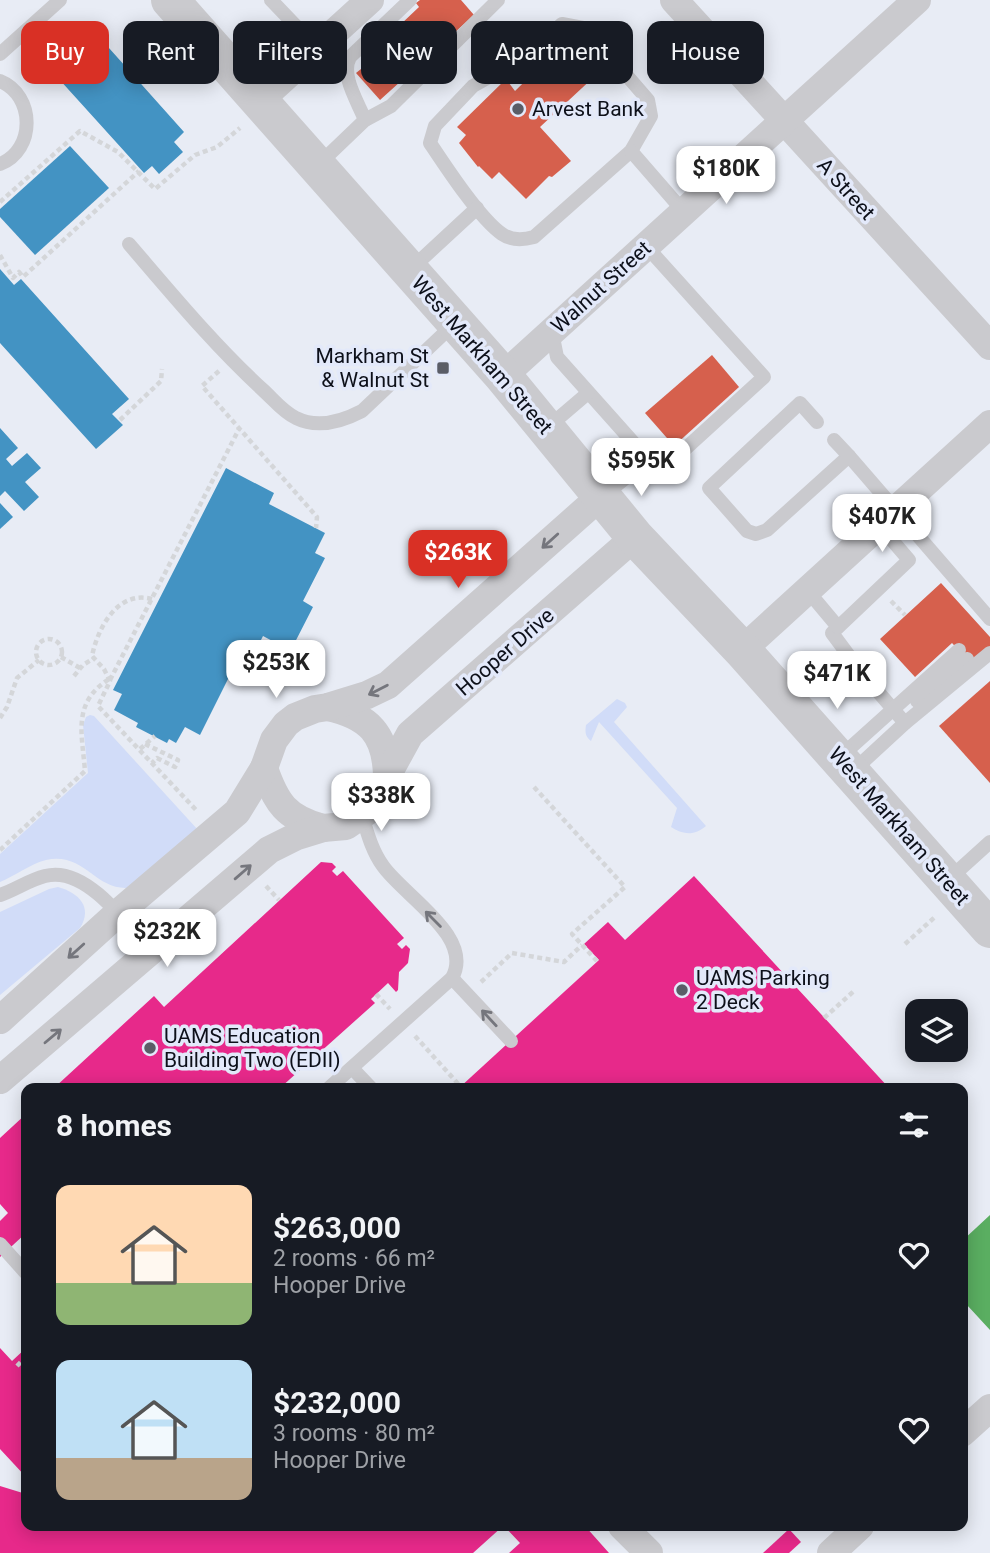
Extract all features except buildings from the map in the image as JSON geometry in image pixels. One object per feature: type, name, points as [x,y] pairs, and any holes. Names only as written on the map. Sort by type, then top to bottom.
[{"type":"main road","name":"West Markham Street","points":[[170,0],[250,114],[317,166],[503,376],[635,537],[846,765],[942,898],[990,929]]},
{"type":"street","points":[[347,21],[370,0]]},
{"type":"street","name":"A Street","points":[[674,0],[990,346]]},
{"type":"street","name":"Walnut Street","points":[[503,376],[917,0]]},
{"type":"street","points":[[250,114],[280,84]]},
{"type":"street","points":[[742,650],[990,424]]},
{"type":"street","points":[[0,1020],[117,914],[237,812],[264,768],[274,740],[286,724],[315,709],[328,708],[388,685],[601,496]]},
{"type":"street","name":"Hooper Drive","points":[[362,816],[372,809],[383,792],[387,776],[410,734],[635,537]]},
{"type":"street","points":[[328,708],[349,712],[369,724],[387,756],[387,776]]},
{"type":"street","points":[[264,768],[272,791],[283,808],[303,823],[323,828]]},
{"type":"street","points":[[0,1080],[269,850],[297,836],[323,828],[346,826],[362,816]]},
{"type":"street","points":[[968,1428],[990,1408]]},
{"type":"street","points":[[627,1531],[649,1553]]},
{"type":"street","points":[[831,1553],[855,1531]]},
{"type":"lane","points":[[0,54],[60,0]]},
{"type":"lane","points":[[271,0],[291,21]]},
{"type":"lane","points":[[365,120],[346,73],[346,64],[350,57],[410,0]]},
{"type":"lane","points":[[317,166],[365,120],[391,106],[498,0]]},
{"type":"lane","points":[[562,24],[583,27],[648,100],[651,116],[631,150],[534,237],[519,240],[503,235],[477,208],[430,143],[435,126],[473,86],[496,73],[511,71],[562,24]]},
{"type":"lane","points":[[0,81],[17,93],[25,106],[27,122],[25,138],[17,152],[0,164]]},
{"type":"lane","points":[[631,150],[684,212]]},
{"type":"lane","points":[[409,271],[477,208]]},
{"type":"lane","points":[[129,244],[231,361],[296,418],[316,424],[335,423],[362,411],[455,323]]},
{"type":"lane","points":[[643,464],[662,470],[764,377],[646,246]]},
{"type":"lane","points":[[552,332],[557,357],[639,449],[643,464]]},
{"type":"lane","points":[[546,429],[588,393]]},
{"type":"lane","points":[[817,422],[800,403],[709,488],[747,531],[756,534],[767,530],[849,456]]},
{"type":"lane","points":[[834,440],[849,456],[887,516],[909,560],[832,633],[899,716]]},
{"type":"lane","points":[[601,496],[643,464]]},
{"type":"lane","points":[[887,516],[987,623]]},
{"type":"lane","points":[[807,590],[838,627]]},
{"type":"lane","points":[[899,716],[990,653]]},
{"type":"lane","points":[[846,765],[963,654]]},
{"type":"lane","points":[[335,1083],[452,978],[457,966],[454,943],[382,865],[362,816]]},
{"type":"lane","points":[[942,898],[990,842]]},
{"type":"lane","points":[[0,895],[44,876],[60,874],[92,890],[150,952]]},
{"type":"lane","points":[[452,978],[511,1041]]},
{"type":"lane","points":[[352,1068],[365,1083]]},
{"type":"lane","points":[[0,1244],[21,1267]]},
{"type":"path","points":[[0,202],[80,131],[118,152],[155,189],[195,155],[217,147],[250,114]]},
{"type":"path","points":[[0,255],[13,278],[19,272],[23,277],[139,171]]},
{"type":"path","points":[[231,361],[202,386],[317,517],[316,528]]},
{"type":"path","points":[[120,420],[161,382],[162,369]]},
{"type":"path","points":[[145,744],[178,761],[175,767],[157,758],[152,763],[98,706],[239,429]]},
{"type":"path","points":[[110,680],[92,656],[95,641],[119,604],[130,598],[152,599]]},
{"type":"path","points":[[39,660],[37,648],[46,640],[57,642],[61,657]]},
{"type":"path","points":[[61,657],[80,668]]},
{"type":"path","points":[[39,660],[51,665],[61,657]]},
{"type":"path","points":[[74,676],[94,658]]},
{"type":"path","points":[[0,718],[7,707],[17,678],[39,660]]},
{"type":"path","points":[[0,850],[85,771],[80,715],[97,687],[110,680]]},
{"type":"path","points":[[139,749],[155,736]]},
{"type":"path","points":[[534,787],[625,887],[572,934],[597,961]]},
{"type":"path","points":[[905,944],[942,898]]},
{"type":"path","points":[[481,982],[512,953],[564,962],[582,945]]},
{"type":"path","points":[[824,1018],[854,991]]},
{"type":"path","points":[[376,994],[395,1015]]},
{"type":"path","points":[[414,1035],[457,1083]]},
{"type":"path","points":[[17,1366],[21,1362]]},
{"type":"shaded area","points":[[617,699],[627,707],[614,722],[706,826],[702,829],[689,833],[671,827],[677,808],[599,722],[591,741],[588,737],[586,725]]},
{"type":"shaded area","points":[[94,716],[198,830],[127,888],[106,883],[80,866],[59,859],[40,862],[0,882],[0,854],[88,773],[83,725],[86,717]]},
{"type":"shaded area","points":[[58,887],[72,893],[82,902],[85,914],[80,928],[0,995],[0,912]]},
{"type":"place","name":"Arvest Bank","points":[[518,109]]},
{"type":"place","name":"Markham St & Walnut St","points":[[443,368]]},
{"type":"place","name":"UAMS Parking 2 Deck","points":[[682,990]]},
{"type":"place","name":"UAMS Education Building Two (EDII)","points":[[150,1048]]}]
